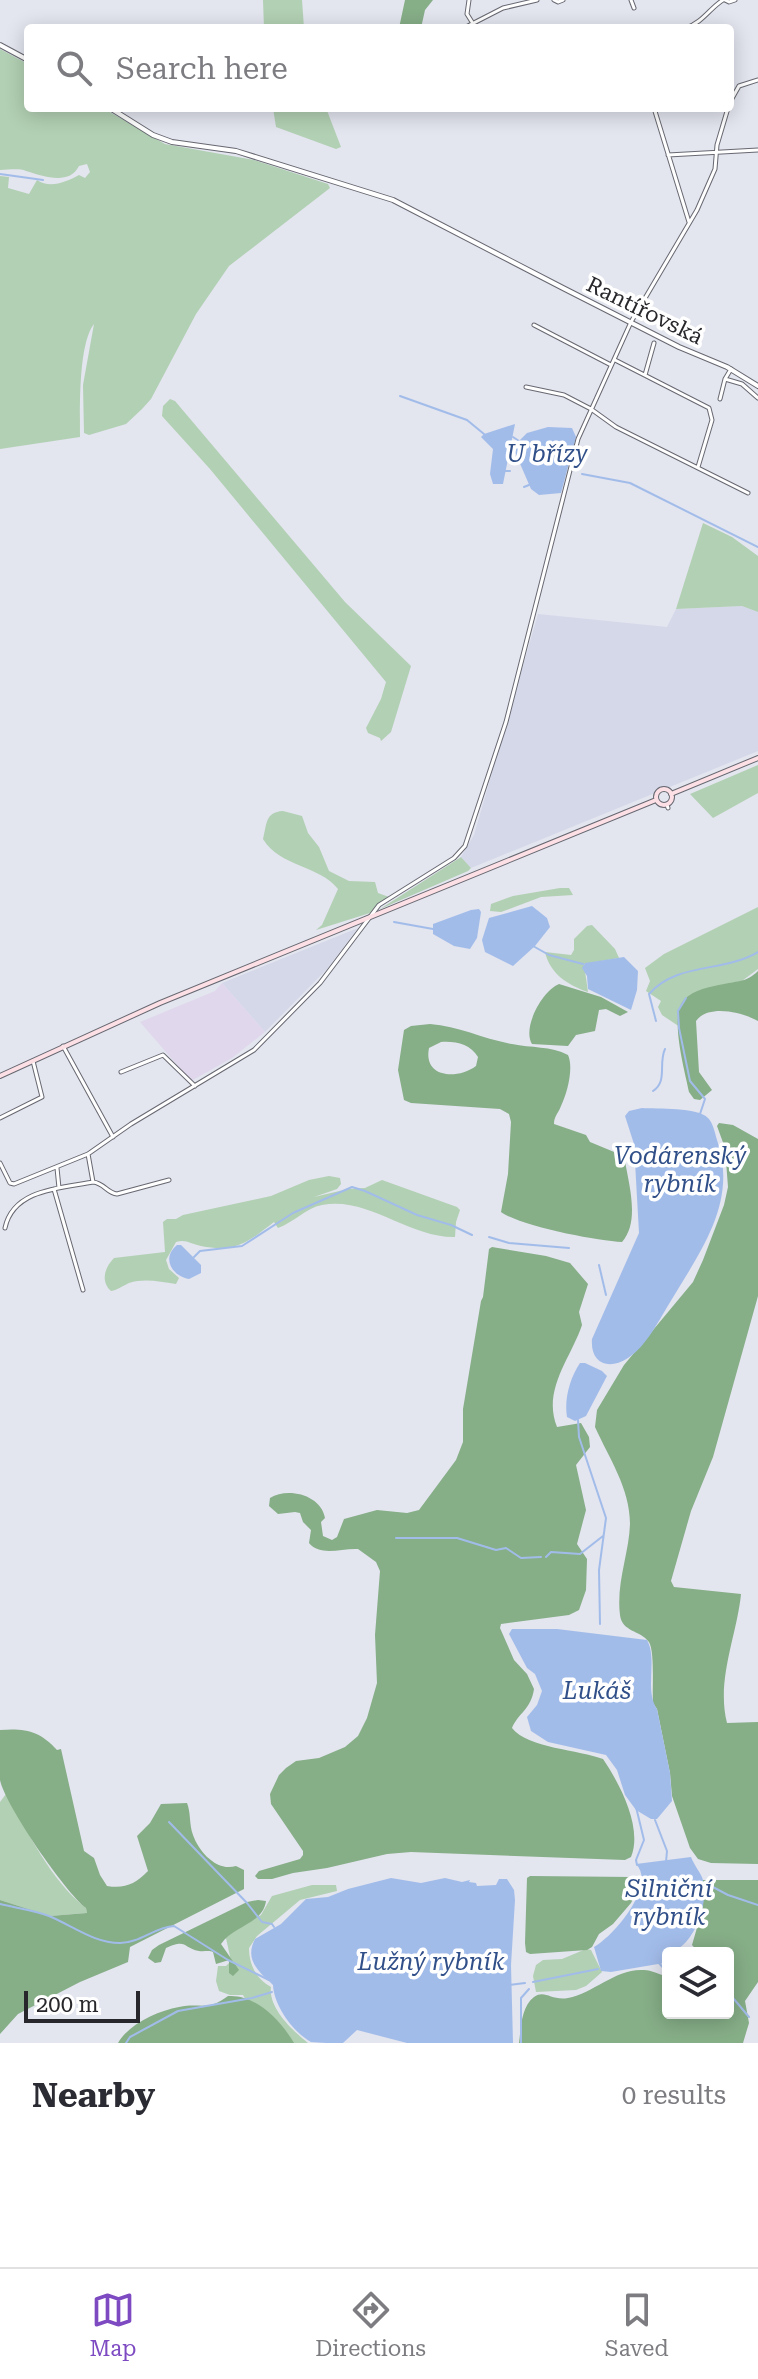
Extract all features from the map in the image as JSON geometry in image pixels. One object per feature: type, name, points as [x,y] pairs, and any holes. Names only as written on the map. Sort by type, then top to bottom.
[{"type":"main road","points":[[671,794],[758,758]]},
{"type":"main road","points":[[662,789],[671,794],[667,806],[660,805],[656,800],[656,793],[662,789]]},
{"type":"main road","points":[[0,1076],[160,1003],[656,800]]},
{"type":"street","points":[[469,0],[467,14],[472,22]]},
{"type":"street","points":[[469,24],[503,8],[537,0]]},
{"type":"street","points":[[554,0],[563,0]]},
{"type":"street","points":[[631,0],[634,8]]},
{"type":"street","points":[[694,24],[724,0],[735,0]]},
{"type":"street","points":[[0,45],[24,58]]},
{"type":"street","points":[[734,94],[743,84],[758,80]]},
{"type":"street","name":"Rantířovská","points":[[116,112],[153,135],[172,142],[236,151],[343,185],[377,192],[679,347],[731,369],[758,386]]},
{"type":"street","points":[[655,112],[689,222]]},
{"type":"street","points":[[0,1163],[10,1183],[14,1184],[57,1168],[88,1154],[254,1050],[320,983],[379,905],[460,852],[467,842],[506,722],[578,439],[631,322],[689,222],[715,169],[716,152],[727,112]]},
{"type":"street","points":[[668,155],[758,150]]},
{"type":"street","points":[[534,325],[611,365]]},
{"type":"street","points":[[645,375],[654,343]]},
{"type":"street","points":[[614,359],[711,410],[712,420],[698,467]]},
{"type":"street","points":[[720,399],[731,369]]},
{"type":"street","points":[[725,379],[742,384],[758,398]]},
{"type":"street","points":[[526,387],[564,395],[616,427],[748,493]]},
{"type":"street","points":[[63,1046],[113,1137]]},
{"type":"street","points":[[121,1072],[163,1055],[195,1086]]},
{"type":"street","points":[[0,1118],[42,1097],[33,1061]]},
{"type":"street","points":[[88,1154],[93,1182]]},
{"type":"street","points":[[57,1168],[57,1188],[83,1290]]},
{"type":"street","points":[[5,1228],[8,1216],[20,1202],[40,1192],[93,1182],[103,1184],[111,1193],[117,1194],[169,1180]]},
{"type":"shaded area","points":[[742,606],[758,612],[758,751],[471,868],[461,857],[474,835],[538,614],[667,627],[676,609]]},
{"type":"shaded area","points":[[358,928],[327,969],[265,1032],[222,983]]},
{"type":"shaded area","points":[[222,983],[265,1032],[232,1058],[191,1081],[140,1022],[215,991]]},
{"type":"green space","points":[[263,0],[302,0],[304,24],[264,24]]},
{"type":"green space","points":[[405,0],[433,0],[425,10],[422,24],[400,24]]},
{"type":"green space","points":[[0,49],[24,62],[24,112],[110,112],[165,144],[254,160],[328,184],[330,188],[229,266],[196,314],[151,399],[126,424],[89,435],[84,433],[83,385],[94,324],[85,346],[83,362],[80,437],[0,449],[0,176],[9,177],[8,188],[29,194],[37,180],[58,184],[79,175],[85,178],[90,172],[87,164],[62,178],[20,170],[0,170]]},
{"type":"green space","points":[[274,112],[328,112],[341,147],[336,149],[276,127]]},
{"type":"green space","points":[[170,399],[175,401],[345,602],[411,666],[391,732],[381,741],[368,733],[366,728],[386,682],[210,469],[162,416],[163,406]]},
{"type":"green space","points":[[703,523],[732,537],[758,556],[758,612],[742,606],[676,609]]},
{"type":"green space","points":[[758,765],[758,793],[713,818],[690,794]]},
{"type":"green space","points":[[283,811],[302,816],[329,871],[349,881],[375,882],[378,893],[389,897],[370,913],[316,930],[322,925],[338,889],[321,875],[279,855],[263,839],[270,816]]},
{"type":"green space","points":[[461,857],[471,868],[468,871],[380,909]]},
{"type":"green space","points":[[569,888],[573,895],[541,897],[501,912],[490,911],[491,904],[513,896]]},
{"type":"green space","points":[[758,907],[758,969],[680,1027],[662,1015],[658,1007],[661,1001],[646,991],[650,981],[645,968],[664,954]]},
{"type":"green space","points":[[592,925],[615,949],[619,958],[584,964],[588,992],[561,978],[551,967],[545,952],[571,955],[574,939]]},
{"type":"green space","points":[[758,971],[758,1021],[717,1011],[696,1021],[699,1072],[712,1090],[700,1100],[694,1099],[689,1092],[679,1044],[678,1018],[684,1000],[697,991],[742,980]]},
{"type":"green space","points":[[559,984],[601,997],[628,1012],[620,1016],[606,1009],[599,1010],[595,1031],[576,1035],[568,1046],[532,1044],[530,1029],[535,1011],[546,994]]},
{"type":"green space","points":[[441,1025],[501,1042],[568,1055],[569,1081],[554,1124],[586,1135],[590,1142],[619,1154],[625,1161],[632,1214],[631,1224],[622,1242],[541,1227],[501,1212],[508,1174],[509,1114],[500,1109],[404,1100],[398,1070],[404,1030],[411,1026]],"holes":[[[447,1042],[471,1049],[478,1057],[476,1066],[460,1073],[443,1074],[436,1071],[431,1065],[429,1048]]]},
{"type":"green space","points":[[719,1123],[733,1125],[758,1139],[758,1296],[713,1457],[691,1511],[671,1581],[674,1587],[741,1594],[726,1674],[724,1707],[727,1723],[758,1722],[758,1864],[711,1863],[698,1859],[690,1848],[672,1796],[657,1709],[653,1703],[651,1647],[645,1638],[621,1621],[619,1603],[629,1535],[629,1511],[618,1474],[595,1427],[597,1410],[624,1365],[693,1282],[703,1260],[728,1187],[725,1148],[717,1126]]},
{"type":"green space","points":[[329,1176],[340,1178],[341,1184],[337,1189],[314,1197],[365,1188],[382,1180],[457,1207],[460,1210],[455,1237],[421,1231],[356,1206],[322,1205],[278,1228],[274,1222],[233,1247],[213,1248],[186,1241],[176,1242],[166,1260],[169,1269],[179,1278],[176,1284],[141,1281],[111,1291],[106,1283],[105,1274],[114,1258],[165,1252],[163,1222],[167,1219],[271,1196],[309,1180]]},
{"type":"green space","points":[[492,1247],[570,1263],[588,1284],[579,1312],[582,1325],[560,1374],[553,1400],[557,1427],[581,1423],[589,1437],[590,1447],[576,1465],[586,1510],[577,1544],[587,1559],[586,1590],[579,1610],[569,1615],[501,1624],[514,1660],[527,1674],[534,1689],[530,1702],[512,1728],[529,1740],[603,1759],[622,1793],[632,1820],[634,1845],[631,1857],[625,1860],[411,1852],[387,1854],[272,1879],[258,1879],[255,1876],[259,1871],[300,1859],[303,1855],[271,1804],[270,1794],[279,1775],[296,1761],[319,1758],[345,1747],[358,1736],[377,1683],[375,1635],[380,1571],[376,1562],[358,1549],[325,1551],[314,1547],[309,1543],[311,1530],[300,1513],[278,1514],[269,1506],[270,1498],[294,1493],[311,1499],[325,1518],[321,1522],[323,1536],[332,1540],[337,1537],[344,1519],[377,1510],[407,1513],[419,1510],[456,1460],[463,1442],[463,1409],[489,1249]]},
{"type":"green space","points":[[0,1730],[32,1732],[57,1750],[61,1749],[84,1851],[94,1858],[107,1886],[129,1884],[148,1871],[137,1836],[150,1823],[161,1804],[187,1803],[192,1831],[200,1848],[222,1866],[236,1866],[244,1870],[244,1889],[130,1947],[128,1962],[80,1982],[18,2014],[0,2034],[0,1900],[50,1916],[87,1913],[37,1847],[4,1792],[0,1780]]},
{"type":"green space","points":[[6,1794],[51,1870],[86,1908],[87,1913],[50,1916],[0,1900],[0,1802]]},
{"type":"green space","points":[[632,1877],[636,1880],[636,1893],[613,1924],[599,1934],[587,1950],[530,1954],[526,1952],[525,1943],[527,1878]]},
{"type":"green space","points":[[703,1880],[758,1880],[758,1982],[745,2001],[749,2023],[743,2043],[519,2043],[524,2012],[534,1997],[542,1994],[568,1998],[634,1970],[662,1975],[662,2019],[734,2019],[734,1947],[692,1945],[703,1907]]},
{"type":"green space","points":[[312,1885],[336,1885],[337,1891],[300,1900],[257,1936],[249,1948],[254,1970],[271,1987],[277,2011],[308,2043],[290,2043],[249,2006],[243,1995],[219,1991],[216,1981],[218,1966],[226,1966],[231,1961],[226,1938],[261,1915],[272,1896]]},
{"type":"green space","points":[[266,1901],[259,1915],[221,1944],[239,1970],[233,1976],[229,1973],[229,1960],[216,1964],[213,1952],[194,1950],[181,1944],[166,1948],[161,1962],[155,1963],[148,1958],[159,1945],[247,1902]]},
{"type":"green space","points":[[586,1949],[591,1950],[602,1972],[586,1986],[576,1990],[536,1992],[533,1976],[536,1965],[543,1960],[562,1959]]},
{"type":"green space","points":[[228,1996],[248,1999],[267,2010],[294,2043],[118,2043],[136,2024],[153,2015],[179,2007],[209,2005]]},
{"type":"water","name":"U břízy","points":[[515,424],[503,484],[493,484],[490,474],[493,449],[481,437]]},
{"type":"water","name":"U břízy","points":[[548,427],[572,428],[576,437],[561,493],[539,495],[531,489],[515,452],[519,441],[527,433]]},
{"type":"water","points":[[532,906],[547,918],[550,927],[535,946],[513,966],[485,952],[482,940],[489,918]]},
{"type":"water","points":[[479,909],[481,912],[477,938],[470,949],[454,946],[433,934],[433,924]]},
{"type":"water","points":[[624,957],[638,971],[631,1010],[588,989],[587,976],[582,968],[585,963]]},
{"type":"water","name":"Vodárenský rybník","points":[[642,1108],[687,1110],[708,1118],[714,1128],[722,1162],[723,1184],[714,1224],[705,1243],[653,1331],[635,1353],[621,1362],[607,1364],[594,1354],[592,1339],[639,1233],[634,1144],[625,1116],[629,1111]]},
{"type":"water","points":[[177,1245],[181,1245],[201,1265],[201,1273],[189,1279],[174,1270],[169,1261]]},
{"type":"water","points":[[580,1363],[607,1376],[586,1416],[575,1421],[567,1417],[567,1396],[576,1369]]},
{"type":"water","name":"Lukáš","points":[[512,1629],[557,1629],[647,1640],[653,1701],[670,1773],[672,1801],[657,1819],[636,1810],[625,1795],[617,1770],[606,1755],[548,1742],[531,1731],[527,1717],[537,1705],[542,1691],[535,1674],[527,1668],[509,1634]]},
{"type":"water","name":"Silniční rybník","points":[[691,1857],[704,1888],[698,1921],[691,1936],[680,1947],[662,1947],[662,1963],[601,1971],[594,1947],[622,1921],[637,1897],[641,1873],[636,1864]]},
{"type":"water","name":"Lužný rybník","points":[[391,1878],[421,1883],[445,1878],[462,1882],[470,1880],[477,1886],[496,1885],[499,1879],[507,1879],[514,1890],[515,1900],[511,1965],[513,2043],[407,2043],[357,2030],[343,2043],[311,2042],[286,2018],[273,1985],[252,1959],[255,1939],[281,1924],[306,1899],[328,1897]]},
{"type":"waterway","points":[[0,174],[43,180]]},
{"type":"waterway","points":[[400,396],[467,420],[484,434]]},
{"type":"waterway","points":[[513,437],[519,441]]},
{"type":"waterway","points":[[504,471],[510,471]]},
{"type":"waterway","points":[[582,474],[630,483],[758,547]]},
{"type":"waterway","points":[[524,487],[529,485]]},
{"type":"waterway","points":[[394,922],[433,929]]},
{"type":"waterway","points":[[533,946],[549,955],[583,964]]},
{"type":"waterway","points":[[656,1021],[649,994],[660,984],[686,972],[730,963],[758,952]]},
{"type":"waterway","points":[[686,998],[678,1011],[679,1028],[690,1081],[705,1099],[700,1114]]},
{"type":"waterway","points":[[653,1091],[662,1077],[665,1049]]},
{"type":"waterway","points":[[194,1257],[200,1251],[242,1246],[293,1213],[352,1187],[472,1235]]},
{"type":"waterway","points":[[489,1237],[509,1243],[569,1248]]},
{"type":"waterway","points":[[599,1265],[606,1295]]},
{"type":"waterway","points":[[578,1420],[579,1437],[606,1518],[599,1570],[600,1624]]},
{"type":"waterway","points":[[546,1557],[551,1552],[580,1554],[603,1536]]},
{"type":"waterway","points":[[396,1538],[457,1538],[496,1550],[506,1548],[521,1558],[541,1557]]},
{"type":"waterway","points":[[636,1807],[644,1840],[637,1865]]},
{"type":"waterway","points":[[655,1820],[667,1851],[666,1862]]},
{"type":"waterway","points":[[169,1822],[262,1922],[274,1927]]},
{"type":"waterway","points":[[703,1883],[708,1885]]},
{"type":"waterway","points":[[711,1886],[758,1905]]},
{"type":"waterway","points":[[0,1904],[43,1914],[110,1942],[127,1942],[174,1926],[228,1960],[269,1980]]},
{"type":"waterway","points":[[658,1962],[662,1966]]},
{"type":"waterway","points":[[533,1982],[598,1969]]},
{"type":"waterway","points":[[509,1985],[525,1983]]},
{"type":"waterway","points":[[521,2043],[521,1998],[529,1989]]},
{"type":"waterway","points":[[126,2043],[130,2037],[178,2011],[272,1992]]},
{"type":"waterway","points":[[734,1999],[749,2017]]}]
